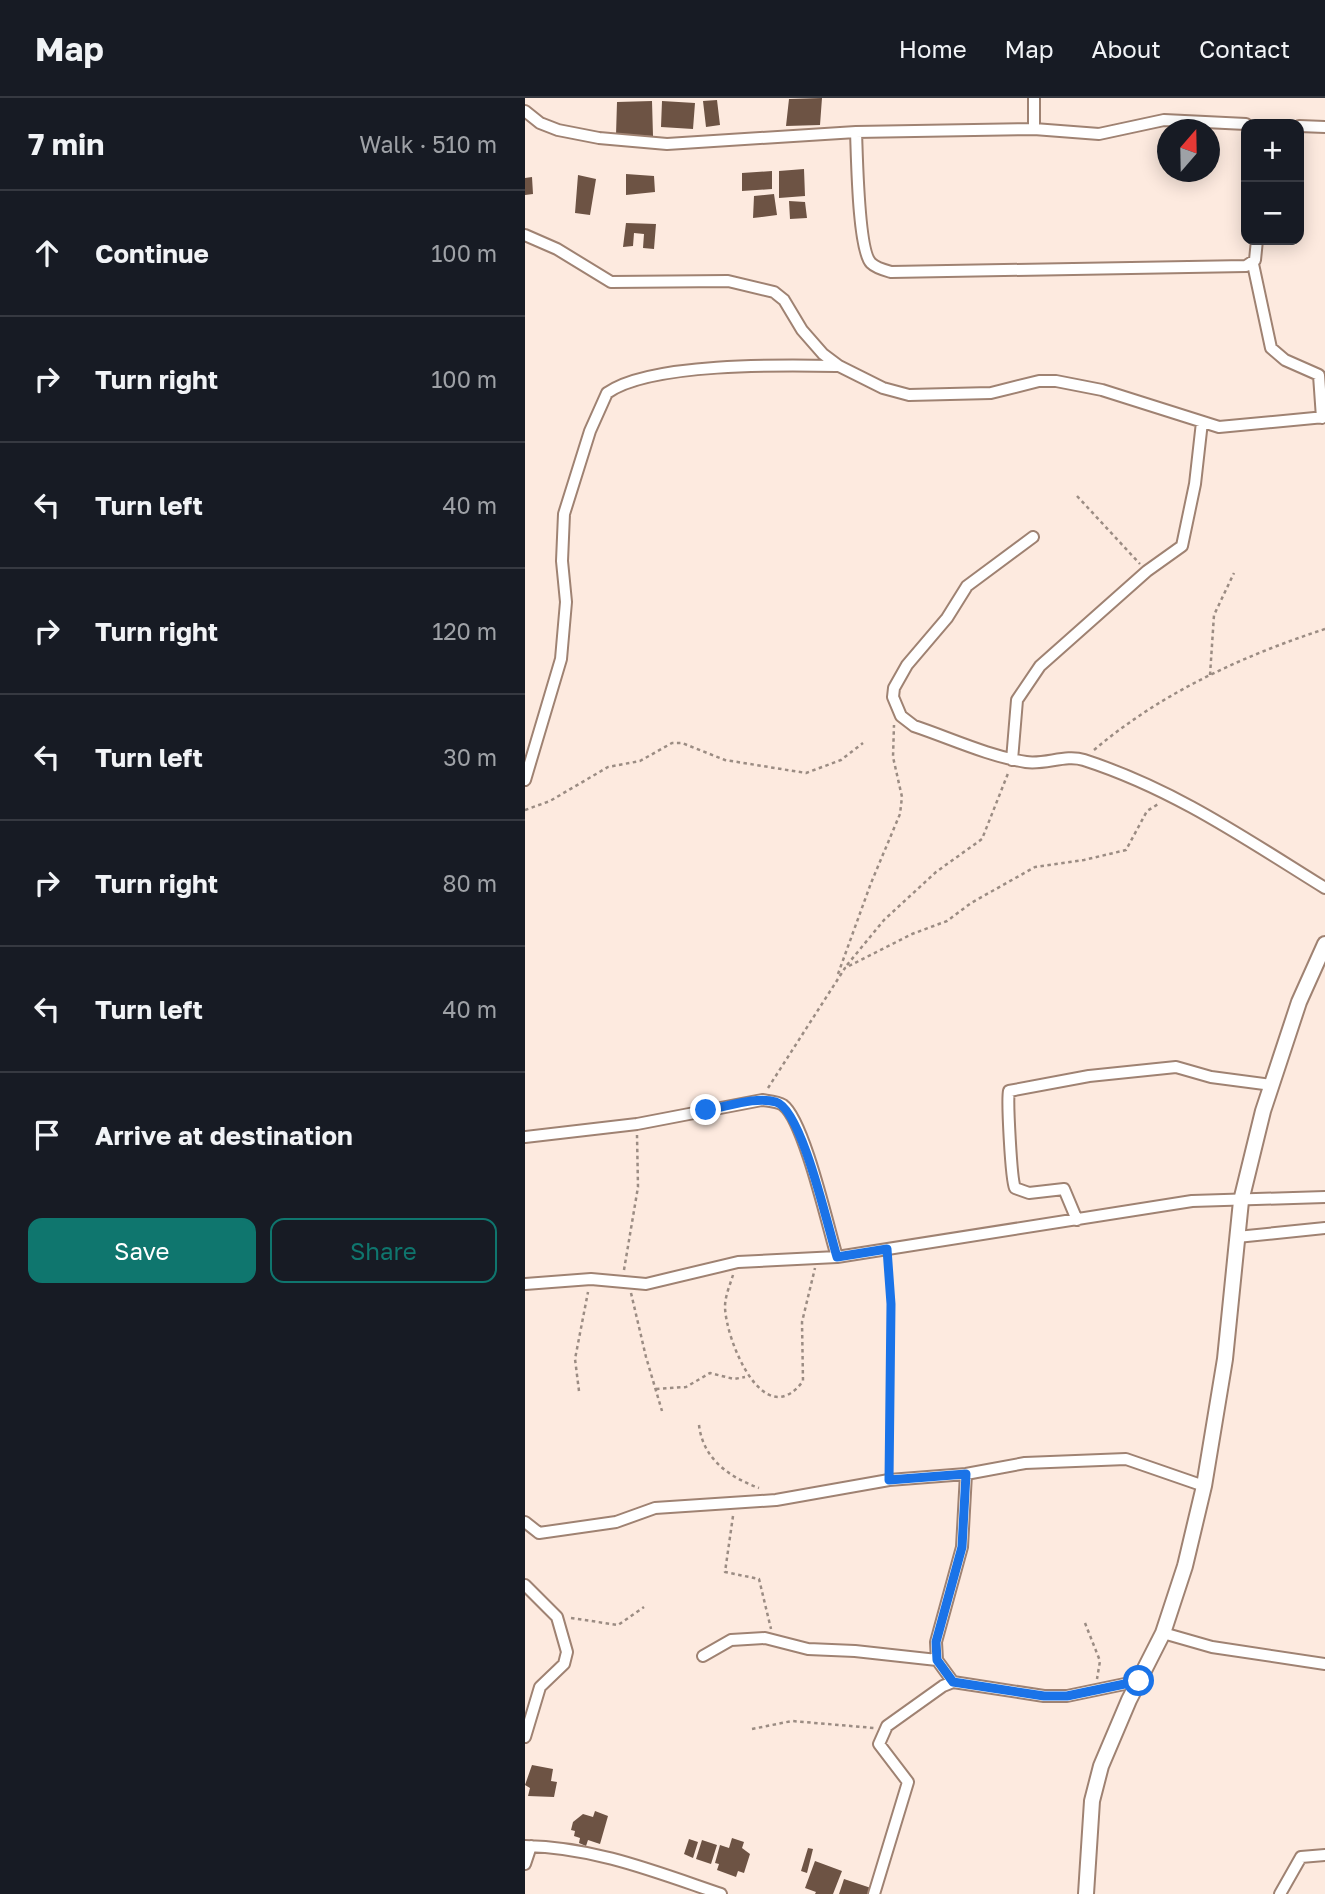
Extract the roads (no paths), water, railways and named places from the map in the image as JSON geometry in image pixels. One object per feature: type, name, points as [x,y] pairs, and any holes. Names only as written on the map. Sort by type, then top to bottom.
[{"type":"street","points":[[1034,98],[1034,129]]},
{"type":"street","points":[[525,111],[540,123],[558,130],[599,138],[667,144],[856,132],[1034,129],[1099,134],[1171,120],[1241,124]]},
{"type":"street","points":[[1304,126],[1325,127]]},
{"type":"street","points":[[856,132],[857,186],[867,257],[870,262],[891,272],[1253,264]]},
{"type":"street","points":[[525,235],[557,249],[611,282],[728,281],[774,292],[784,300],[802,330],[823,354],[839,366],[883,388],[909,395],[991,393],[1038,381],[1056,381],[1102,390],[1219,427],[1323,417],[1317,372],[1285,360],[1271,348],[1253,264],[1257,245]]},
{"type":"street","points":[[525,780],[561,659],[566,602],[562,561],[564,514],[590,431],[607,393],[648,379],[698,370],[761,365],[839,366]]},
{"type":"street","points":[[1012,760],[1016,706],[1028,681],[1040,666],[1147,571],[1184,543],[1202,422]]},
{"type":"street","points":[[1033,537],[967,586],[947,618],[907,665],[894,688],[896,708],[913,726],[1012,760],[1038,764],[1082,759],[1173,797],[1231,827],[1325,888]]},
{"type":"street","points":[[1086,1894],[1091,1801],[1101,1766],[1163,1633],[1185,1566],[1204,1486],[1226,1359],[1241,1201],[1272,1085],[1299,1002],[1325,944]]},
{"type":"street","points":[[1076,1220],[1064,1189],[1021,1193],[1015,1188],[1010,1175],[1012,1133],[1007,1101],[1012,1090],[1089,1076],[1177,1067],[1211,1077],[1272,1085]]},
{"type":"street","points":[[525,1137],[638,1124],[762,1100],[779,1103],[793,1116],[804,1142],[837,1257]]},
{"type":"street","points":[[525,1284],[591,1279],[646,1284],[738,1262],[837,1257],[1192,1201],[1325,1197]]},
{"type":"street","points":[[1237,1237],[1325,1228]]},
{"type":"street","points":[[525,1522],[539,1533],[561,1532],[616,1522],[655,1508],[776,1500],[889,1480],[966,1474],[1025,1463],[1126,1459],[1204,1486]]},
{"type":"street","points":[[953,1682],[937,1660],[937,1634],[962,1547],[966,1474]]},
{"type":"street","points":[[525,1584],[557,1617],[562,1626],[566,1659],[540,1688],[525,1737]]},
{"type":"street","points":[[1163,1633],[1212,1647],[1325,1664]]},
{"type":"street","points":[[703,1656],[731,1640],[765,1638],[808,1649],[937,1660]]},
{"type":"street","points":[[874,1894],[908,1782],[879,1744],[887,1726],[943,1686],[953,1682],[1044,1696],[1067,1696],[1139,1681]]},
{"type":"street","points":[[525,1864],[528,1846],[561,1846],[620,1860],[721,1894]]},
{"type":"street","points":[[1280,1894],[1301,1857],[1325,1855]]}]
